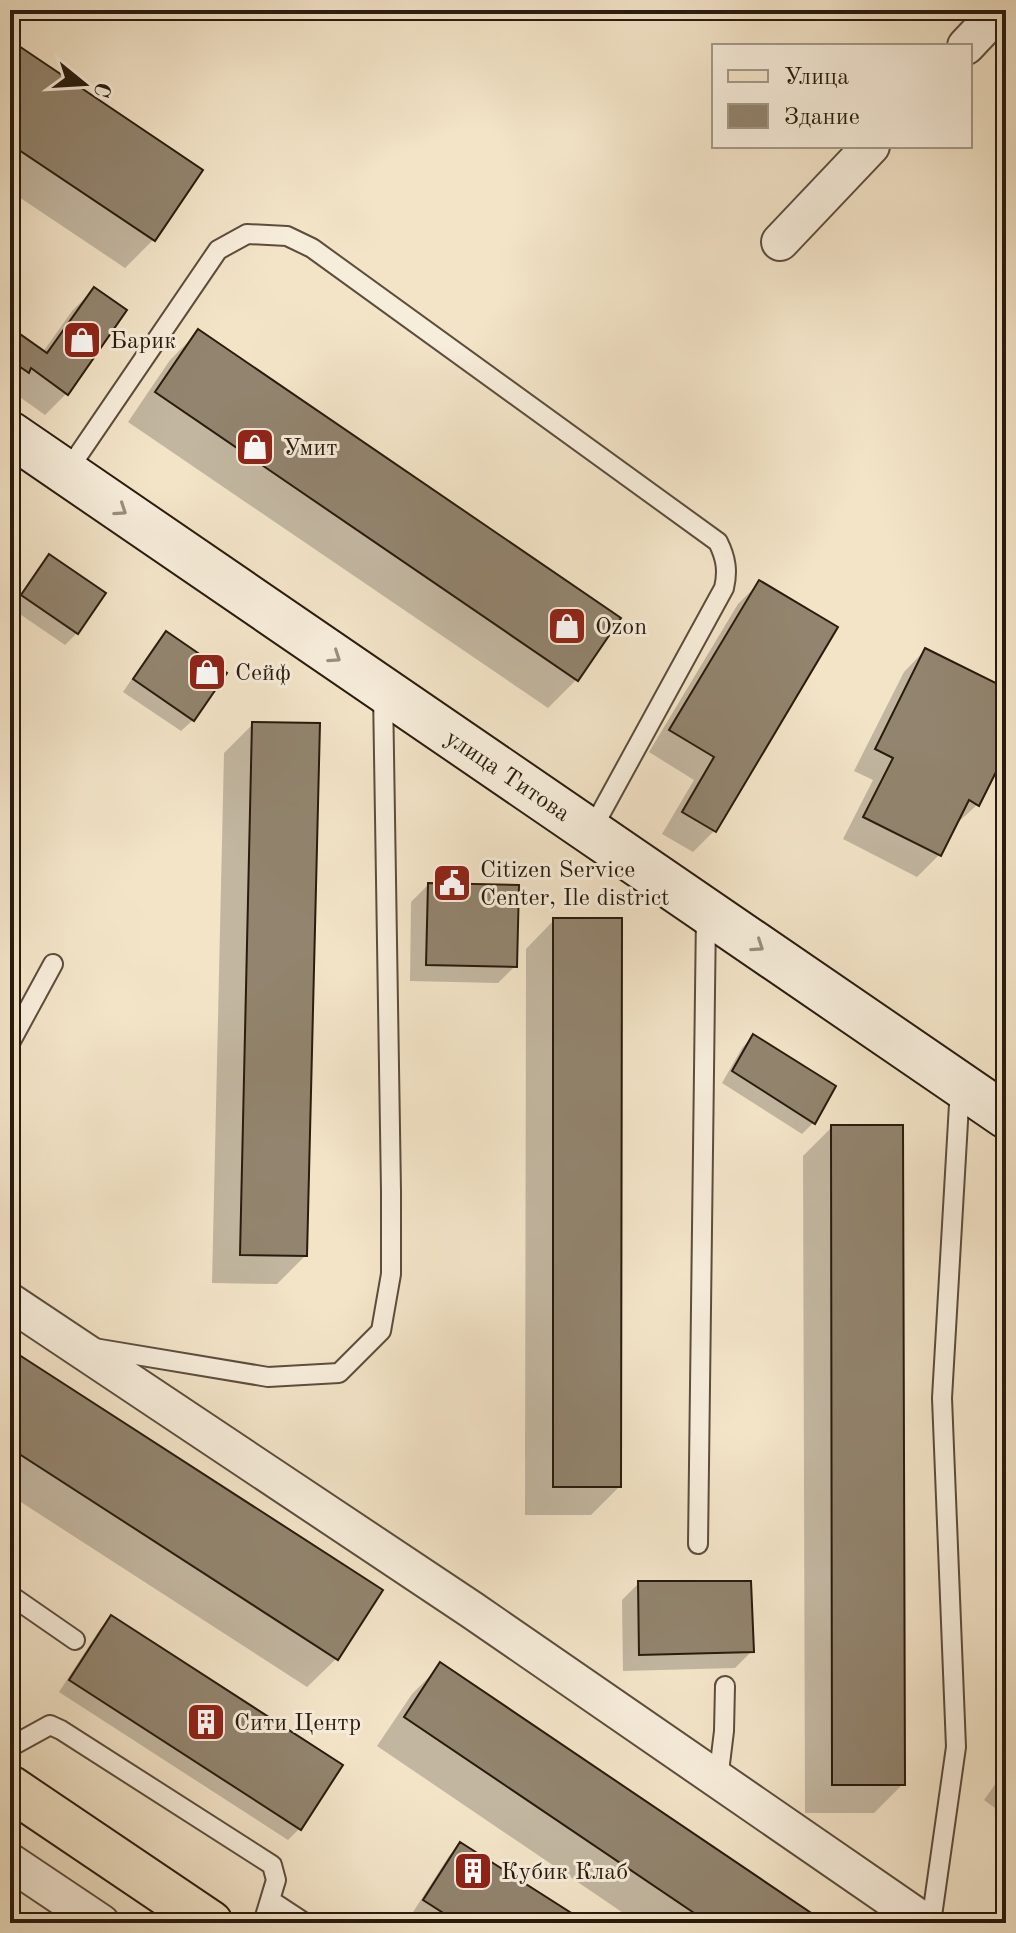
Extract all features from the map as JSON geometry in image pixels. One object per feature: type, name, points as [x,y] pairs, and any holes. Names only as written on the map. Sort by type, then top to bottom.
[{"type":"main road","points":[[10,1788],[210,1923]]},
{"type":"street","points":[[968,44],[1000,10]]},
{"type":"street","points":[[780,242],[869,148]]},
{"type":"street","name":"улица Титова","points":[[10,434],[1006,1116]]},
{"type":"street","points":[[10,1302],[472,1610],[929,1923]]},
{"type":"street","points":[[10,1862],[101,1923]]},
{"type":"lane","points":[[66,473],[218,250],[247,234],[287,236],[312,248],[718,542],[725,556],[724,588],[590,831]]},
{"type":"lane","points":[[72,1344],[268,1377],[339,1373],[381,1331],[391,1274],[383,690]]},
{"type":"lane","points":[[698,1544],[706,911]]},
{"type":"lane","points":[[10,1043],[53,964]]},
{"type":"lane","points":[[929,1923],[956,1747],[942,1398],[960,1084]]},
{"type":"lane","points":[[10,1595],[75,1640]]},
{"type":"lane","points":[[718,1780],[725,1686]]},
{"type":"lane","points":[[10,1747],[50,1725],[272,1865],[276,1880],[263,1923]]},
{"type":"lane","points":[[270,1900],[305,1923]]},
{"type":"building","points":[[10,40],[203,170],[155,241],[10,144]]},
{"type":"building","name":"Барик","points":[[94,287],[127,310],[68,395],[31,368],[29,373],[10,360],[10,327],[47,353]]},
{"type":"building","points":[[198,329],[621,618],[578,681],[155,392]]},
{"type":"building","points":[[49,554],[106,593],[78,634],[21,595]]},
{"type":"building","points":[[759,580],[838,627],[716,832],[682,812],[714,757],[669,730]]},
{"type":"building","points":[[166,631],[227,673],[194,721],[133,679]]},
{"type":"building","points":[[925,648],[1006,688],[1006,752],[979,806],[969,800],[941,856],[863,817],[893,758],[875,749]]},
{"type":"building","points":[[252,722],[320,723],[307,1256],[240,1255]]},
{"type":"building","points":[[428,883],[519,885],[517,967],[426,965]]},
{"type":"building","points":[[553,918],[622,918],[621,1487],[553,1487]]},
{"type":"building","points":[[753,1034],[836,1086],[815,1124],[732,1071]]},
{"type":"building","points":[[831,1125],[903,1125],[905,1785],[832,1785]]},
{"type":"building","points":[[10,1349],[383,1590],[338,1660],[10,1448]]},
{"type":"building","points":[[638,1581],[751,1581],[754,1652],[639,1655]]},
{"type":"building","name":"Сити Центр","points":[[111,1615],[343,1765],[301,1830],[69,1680]]},
{"type":"building","points":[[440,1662],[826,1923],[709,1923],[404,1717]]},
{"type":"building","name":"Кубик Клаб","points":[[460,1842],[587,1923],[459,1923],[423,1900]]},
{"type":"place","name":"Барик","points":[[82,340]]},
{"type":"place","name":"Умит","points":[[255,447]]},
{"type":"place","name":"Ozon","points":[[567,626]]},
{"type":"place","name":"Сейф","points":[[207,672]]},
{"type":"place","name":"Citizen Service Center, Ile district","points":[[452,883]]},
{"type":"place","name":"Сити Центр","points":[[206,1722]]},
{"type":"place","name":"Кубик Клаб","points":[[473,1871]]}]
